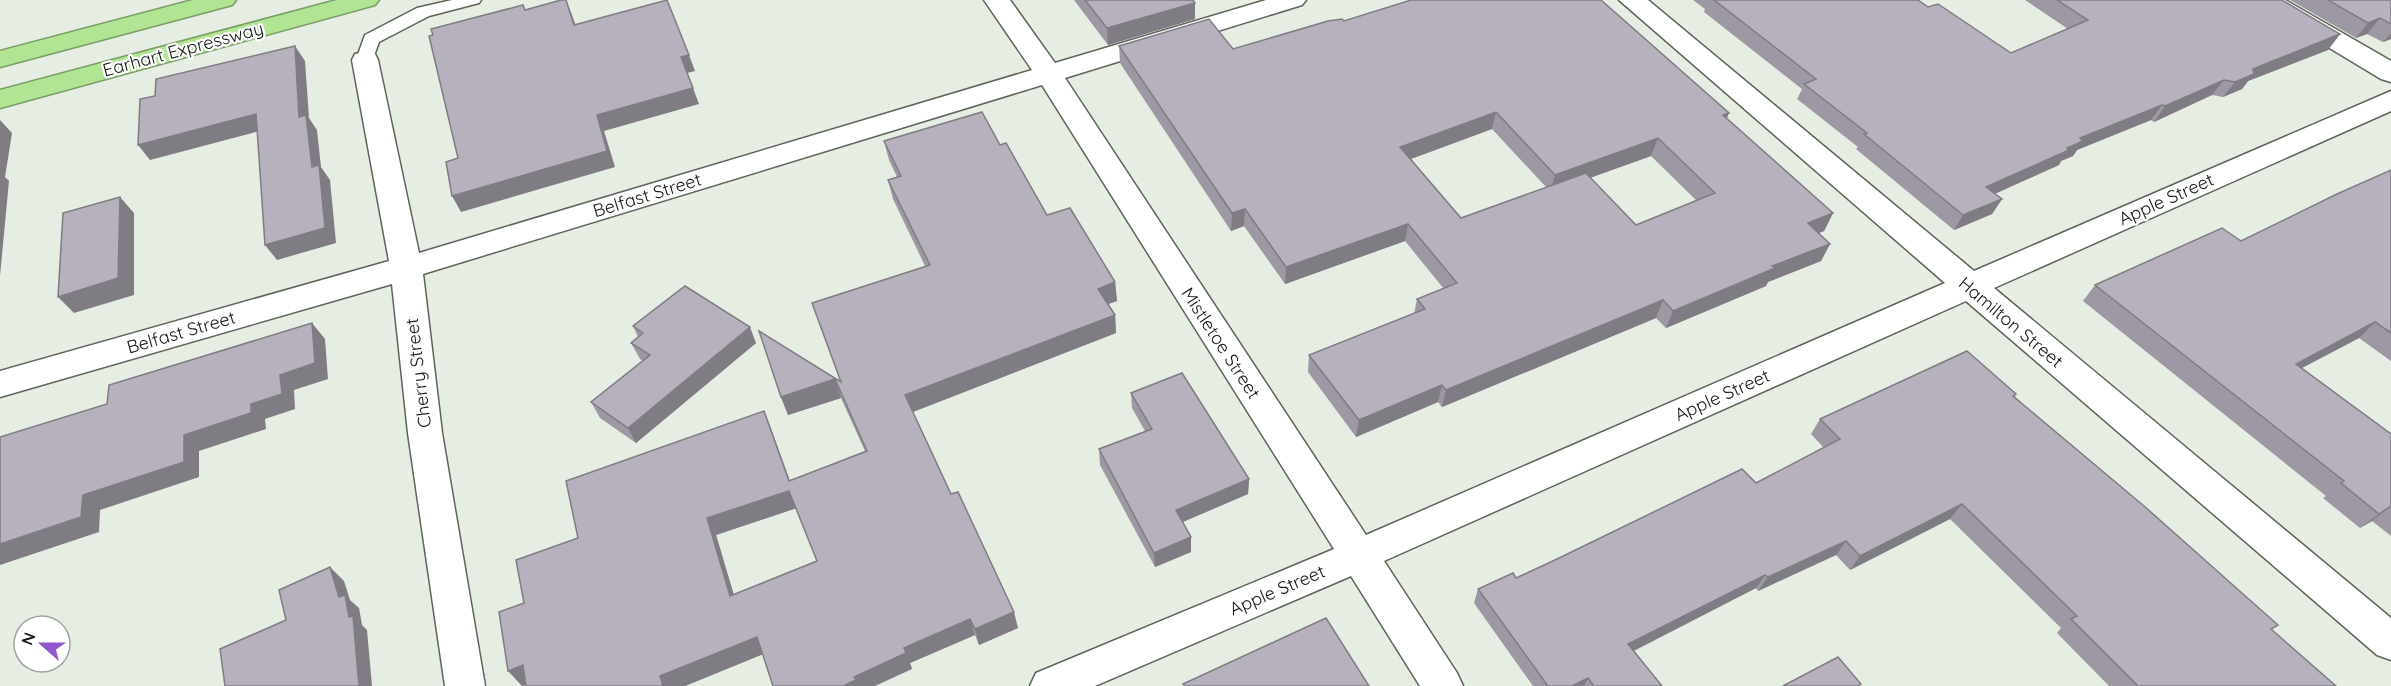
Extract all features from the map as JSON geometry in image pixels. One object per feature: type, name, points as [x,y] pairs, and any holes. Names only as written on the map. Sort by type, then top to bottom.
[{"type":"highway","name":"Earhart Expressway","points":[[0,58],[223,0]]},
{"type":"highway","name":"Earhart Expressway","points":[[0,99],[366,0]]},
{"type":"street","name":"Mistletoe Street","points":[[997,0],[1048,73],[1357,556],[1443,686]]},
{"type":"street","name":"Belfast Street","points":[[0,384],[406,268],[1293,0]]},
{"type":"street","name":"Hamilton Street","points":[[1632,0],[2391,642]]},
{"type":"street","points":[[2267,0],[2391,73]]},
{"type":"street","name":"Cherry Street","points":[[365,60],[406,268],[425,434],[465,686]]},
{"type":"street","name":"Apple Street","points":[[1050,686],[1357,556],[2391,100]]},
{"type":"lane","points":[[365,60],[370,39],[423,12],[473,0]]},
{"type":"building","points":[[566,0],[574,25],[667,0],[689,55],[681,57],[693,88],[597,115],[607,151],[452,196],[446,162],[458,158],[429,36],[433,35],[431,29],[523,5],[525,10]]},
{"type":"building","points":[[1085,0],[1193,0],[1195,3],[1107,28]]},
{"type":"building","points":[[1411,0],[1601,0],[1729,113],[1723,115],[1833,213],[1808,223],[1830,244],[1772,266],[1775,268],[1673,311],[1663,300],[1446,390],[1442,385],[1359,420],[1309,355],[1425,309],[1417,299],[1457,283],[1408,224],[1286,267],[1245,209],[1232,213],[1119,46],[1209,19],[1233,49],[1328,21],[1342,19],[1344,21]],"holes":[[[1496,112],[1555,175],[1658,138],[1715,193],[1636,225],[1586,173],[1461,218],[1400,147]]]},
{"type":"building","points":[[1714,0],[1918,0],[1928,7],[1938,4],[2011,53],[2088,20],[2057,0],[2282,0],[2340,34],[2253,69],[2254,74],[2235,82],[2224,80],[2165,106],[2162,105],[2080,138],[2083,141],[2067,148],[2069,150],[1986,187],[2002,199],[1963,215],[1864,134],[1867,133],[1804,84],[1816,79]]},
{"type":"building","points":[[2328,0],[2391,0],[2391,24],[2380,18],[2368,23]]},
{"type":"building","points":[[295,46],[299,117],[306,115],[312,167],[319,165],[325,228],[265,245],[256,114],[138,145],[140,99],[155,96],[156,79]]},
{"type":"building","points":[[982,112],[1000,145],[1006,143],[1047,215],[1070,208],[1115,282],[1098,289],[1115,315],[905,395],[951,494],[958,492],[1014,612],[975,629],[970,619],[904,648],[906,653],[854,677],[856,680],[843,686],[773,686],[757,637],[660,676],[663,686],[526,686],[523,665],[508,671],[499,612],[524,603],[516,560],[578,538],[566,481],[764,411],[789,481],[867,451],[835,379],[781,397],[759,331],[841,382],[812,303],[930,265],[888,180],[901,176],[884,141]],"holes":[[[789,491],[817,561],[730,596],[707,518]]]},
{"type":"building","points":[[2391,170],[2391,333],[2375,322],[2296,364],[2391,434],[2391,506],[2379,514],[2341,483],[2344,481],[2095,285],[2222,228],[2241,241]]},
{"type":"building","points":[[120,197],[118,278],[58,297],[63,213]]},
{"type":"building","points":[[685,286],[750,327],[628,428],[591,402],[650,355],[631,343],[643,333],[633,326]]},
{"type":"building","points":[[312,323],[315,363],[280,375],[282,394],[251,404],[251,413],[184,435],[184,462],[83,495],[81,517],[0,544],[0,437],[107,404],[109,385]]},
{"type":"building","points":[[1967,351],[2016,394],[2013,396],[2144,506],[2278,625],[2271,629],[2336,686],[2138,686],[2071,619],[2077,616],[1962,504],[1860,556],[1846,541],[1768,577],[1765,575],[1628,644],[1662,686],[1594,686],[1588,678],[1572,686],[1548,686],[1478,589],[1513,573],[1516,578],[1742,469],[1756,483],[1840,439],[1820,419]]},
{"type":"building","points":[[1182,373],[1249,479],[1176,510],[1191,537],[1154,553],[1099,449],[1152,429],[1131,393]]},
{"type":"building","points":[[330,567],[339,597],[345,595],[349,617],[353,616],[359,686],[225,686],[220,649],[286,620],[279,590]]},
{"type":"building","points":[[1326,618],[1369,686],[1185,686],[1183,684]]},
{"type":"building","points":[[1838,657],[1861,684],[1858,686],[1783,686]]}]
